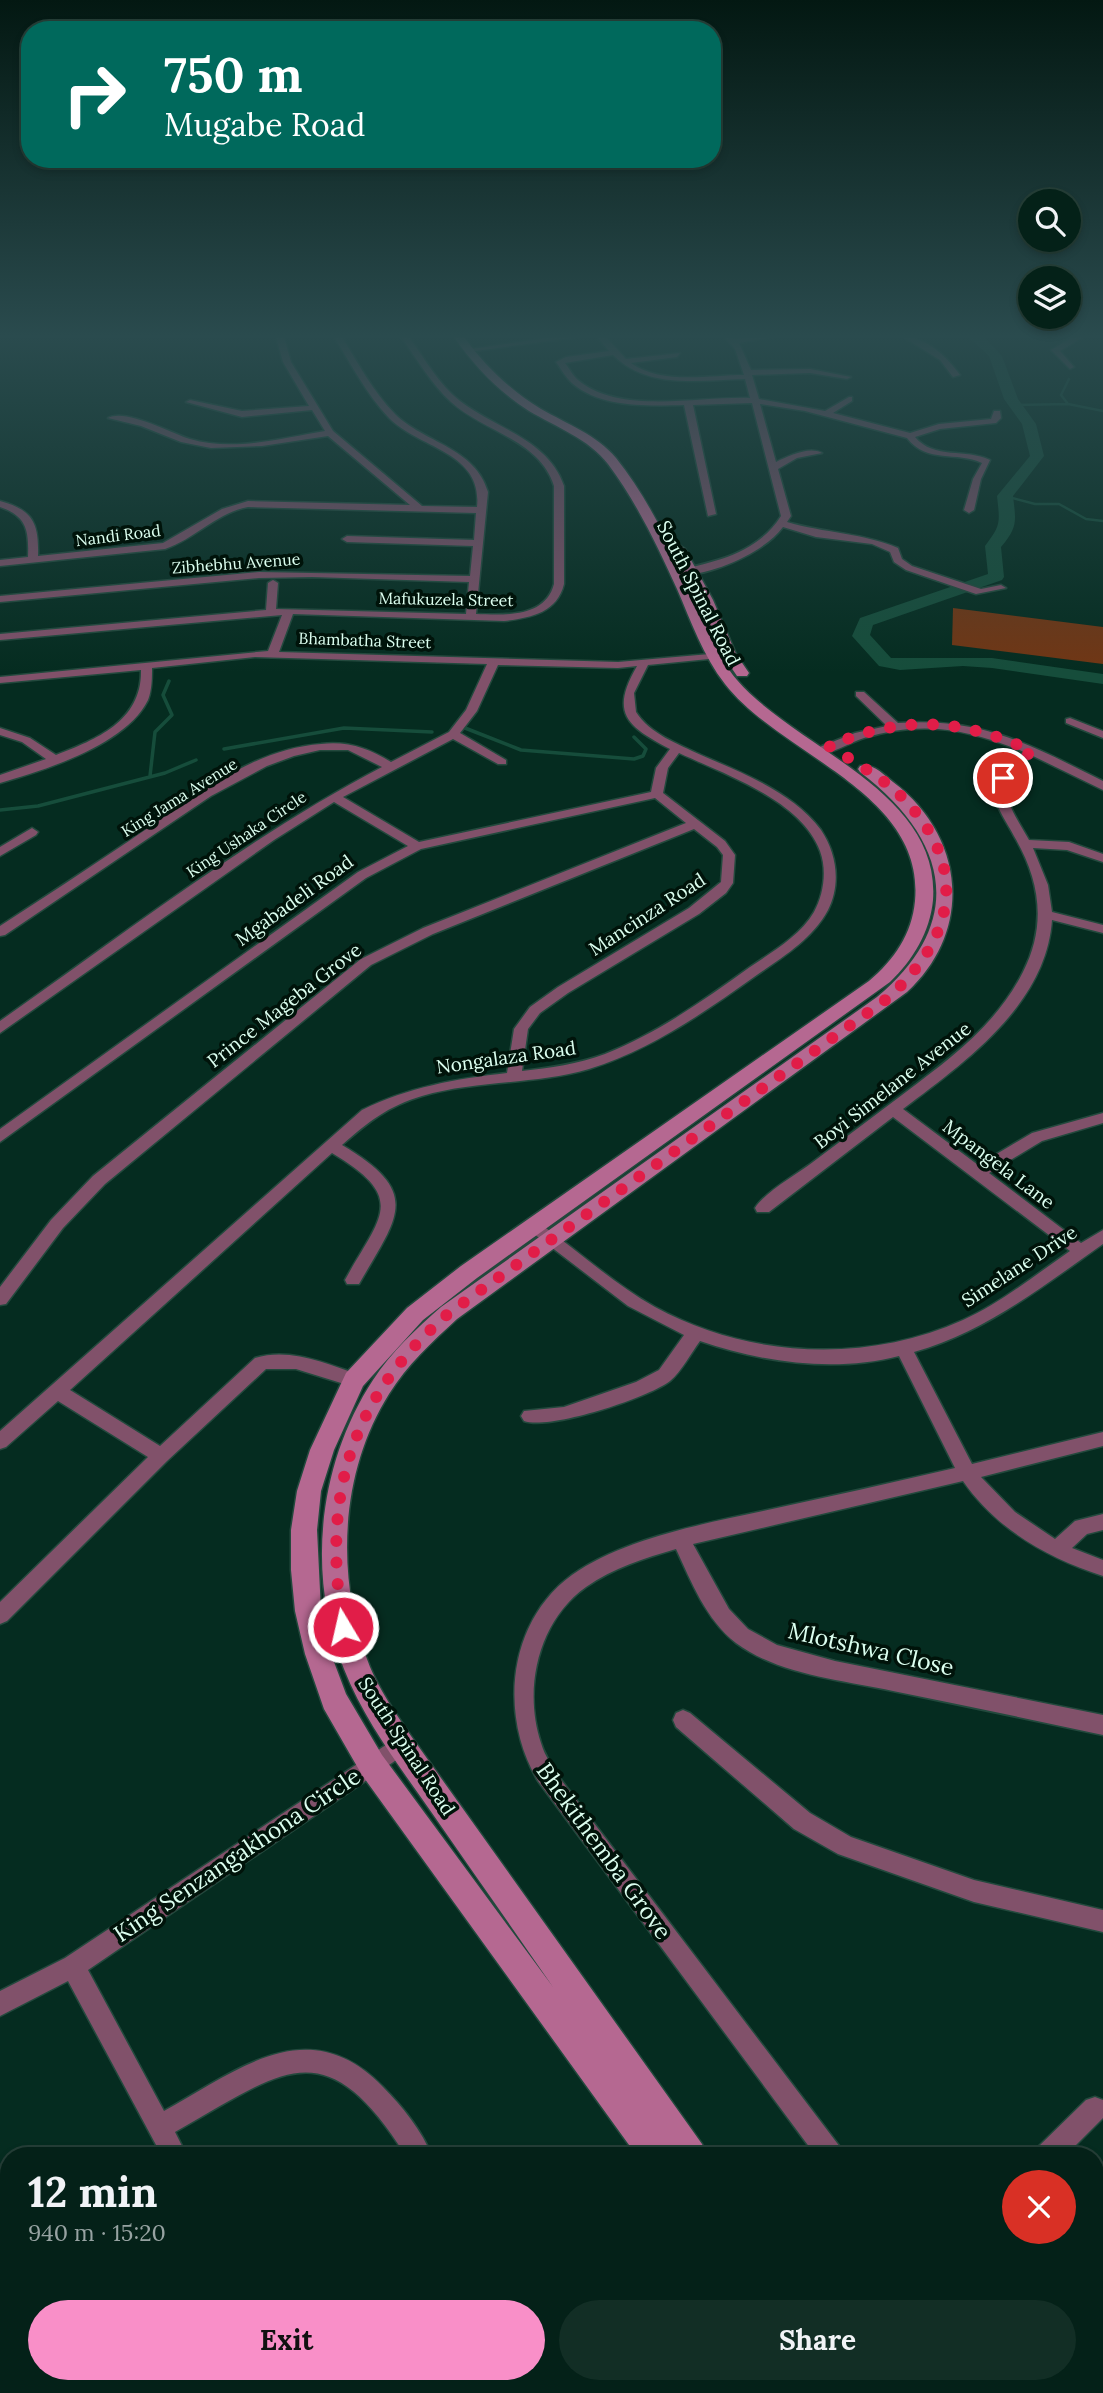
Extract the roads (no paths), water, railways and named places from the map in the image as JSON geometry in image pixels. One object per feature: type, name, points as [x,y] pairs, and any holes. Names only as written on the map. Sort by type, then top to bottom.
[{"type":"street","points":[[349,449],[419,508]]},
{"type":"street","points":[[441,449],[474,470],[482,485],[471,618]]},
{"type":"street","name":"Mafukuzela Street","points":[[0,637],[289,611],[471,618],[525,615],[542,609],[557,595],[560,554],[558,478],[553,467],[530,449]]},
{"type":"street","name":"South Spinal Road","points":[[599,449],[619,472],[684,572],[722,655],[730,681],[758,709],[822,749],[877,795],[903,824],[921,860],[925,880],[919,925],[906,951],[885,975],[542,1233],[449,1313],[405,1357],[381,1387],[364,1419],[347,1466],[339,1498],[335,1533],[336,1583],[343,1627],[357,1668],[401,1745],[684,2147]]},
{"type":"street","points":[[698,449],[711,513]]},
{"type":"street","points":[[684,572],[730,561],[767,538],[782,524],[786,516],[785,505],[769,449]]},
{"type":"street","points":[[924,449],[979,458],[986,462],[977,479],[969,510]]},
{"type":"street","points":[[774,467],[795,456],[818,453]]},
{"type":"street","name":"Nandi Road","points":[[0,563],[165,546],[184,538],[223,510],[239,505],[270,503],[481,510]]},
{"type":"street","points":[[0,504],[22,513],[30,520],[34,534],[33,560]]},
{"type":"street","points":[[782,524],[816,534],[882,542],[895,550],[900,564],[980,592],[1001,588]]},
{"type":"street","points":[[347,539],[479,543]]},
{"type":"street","name":"Zibhebhu Avenue","points":[[0,598],[271,575],[475,579]]},
{"type":"street","points":[[271,612],[274,583]]},
{"type":"street","points":[[273,653],[289,611]]},
{"type":"street","name":"Bhambatha Street","points":[[0,680],[273,653],[644,663],[722,655]]},
{"type":"street","name":"King Ushaka Circle","points":[[0,1028],[270,837],[334,797],[453,734],[471,711],[494,661]]},
{"type":"street","name":"Nongalaza Road","points":[[0,1442],[367,1114],[408,1093],[443,1085],[581,1067],[641,1043],[796,941],[815,922],[830,883],[830,861],[816,833],[785,803],[761,788],[677,748],[651,732],[629,711],[627,699],[644,663]]},
{"type":"street","points":[[0,779],[101,738],[128,719],[144,696],[146,665]]},
{"type":"street","points":[[860,694],[894,726]]},
{"type":"street","points":[[1070,721],[1103,736]]},
{"type":"street","points":[[822,749],[894,726],[929,723],[962,727],[993,734],[1103,786]]},
{"type":"street","points":[[0,731],[26,740],[54,759]]},
{"type":"street","points":[[453,734],[502,762]]},
{"type":"street","name":"King Jama Avenue","points":[[0,932],[208,795],[265,763],[303,751],[336,747],[365,752],[391,767]]},
{"type":"street","points":[[657,794],[662,768],[677,748]]},
{"type":"street","name":"Boyi Simelane Avenue","points":[[763,1208],[962,1056],[1002,1016],[1032,965],[1046,914],[1042,886],[1025,844],[1003,803],[1001,785],[1013,765],[1032,751]]},
{"type":"street","name":"Mancinza Road","points":[[514,1076],[521,1029],[535,1010],[563,990],[694,911],[722,890],[730,873],[729,855],[721,844],[697,823],[657,794]]},
{"type":"street","name":"Mgabadeli Road","points":[[0,1137],[371,869],[416,846],[657,794]]},
{"type":"street","points":[[334,797],[416,846]]},
{"type":"street","name":"Prince Mageba Grove","points":[[0,1299],[57,1224],[99,1181],[366,962],[428,931],[697,823]]},
{"type":"street","points":[[0,852],[32,832]]},
{"type":"street","points":[[1025,844],[1069,846],[1103,858]]},
{"type":"street","points":[[1046,914],[1103,929]]},
{"type":"street","name":"Mpangela Lane","points":[[893,1109],[1081,1251]]},
{"type":"street","points":[[976,1174],[1037,1137],[1103,1118]]},
{"type":"street","points":[[330,1145],[374,1172],[390,1197],[391,1208],[387,1221],[353,1280]]},
{"type":"street","name":"South Spinal Road","points":[[542,1233],[415,1314],[355,1380],[327,1438],[309,1491],[304,1530],[308,1611],[317,1654],[334,1700],[372,1765],[650,2147]]},
{"type":"street","name":"Simelane Drive","points":[[542,1233],[634,1301],[695,1334],[757,1351],[788,1355],[840,1355],[902,1348],[953,1332],[972,1323],[1103,1236]]},
{"type":"street","points":[[530,1416],[564,1415],[656,1380],[673,1367],[695,1334]]},
{"type":"street","points":[[902,1348],[967,1473],[1011,1519],[1039,1540],[1103,1569]]},
{"type":"street","points":[[0,1615],[161,1456],[261,1363],[278,1360],[298,1362],[355,1380]]},
{"type":"street","points":[[57,1391],[161,1456]]},
{"type":"street","points":[[681,1540],[1103,1439]]},
{"type":"street","points":[[1057,1549],[1082,1527],[1103,1522]]},
{"type":"street","name":"Mlotshwa Close","points":[[681,1540],[699,1577],[729,1623],[741,1636],[758,1646],[817,1665],[1103,1725]]},
{"type":"street","name":"Bhekithemba Grove","points":[[681,1540],[615,1562],[594,1572],[561,1597],[548,1614],[527,1660],[523,1685],[523,1713],[530,1744],[564,1802],[824,2147]]},
{"type":"street","points":[[683,1720],[777,1801],[827,1837],[974,1891],[1103,1921]]},
{"type":"street","name":"King Senzangakhona Circle","points":[[0,2004],[73,1966],[401,1745]]},
{"type":"street","points":[[73,1966],[171,2147]]},
{"type":"street","points":[[162,2126],[255,2076],[291,2061],[326,2062],[356,2078],[382,2102],[414,2147]]},
{"type":"street","points":[[1056,2147],[1095,2109]]},
{"type":"waterway","points":[[1036,449],[1037,456],[1005,496],[1008,521],[1006,531],[993,546],[996,577],[866,622],[861,636],[885,662],[900,665],[963,661],[1103,679]]},
{"type":"waterway","points":[[1005,496],[1035,504],[1059,504],[1086,519],[1103,521]]},
{"type":"waterway","points":[[150,776],[155,732],[172,715],[163,695],[169,681]]},
{"type":"waterway","points":[[224,749],[344,728],[432,732]]},
{"type":"waterway","points":[[465,728],[521,750],[634,759],[643,756],[646,749],[634,737]]},
{"type":"waterway","points":[[0,810],[38,806],[165,773],[196,760]]}]
